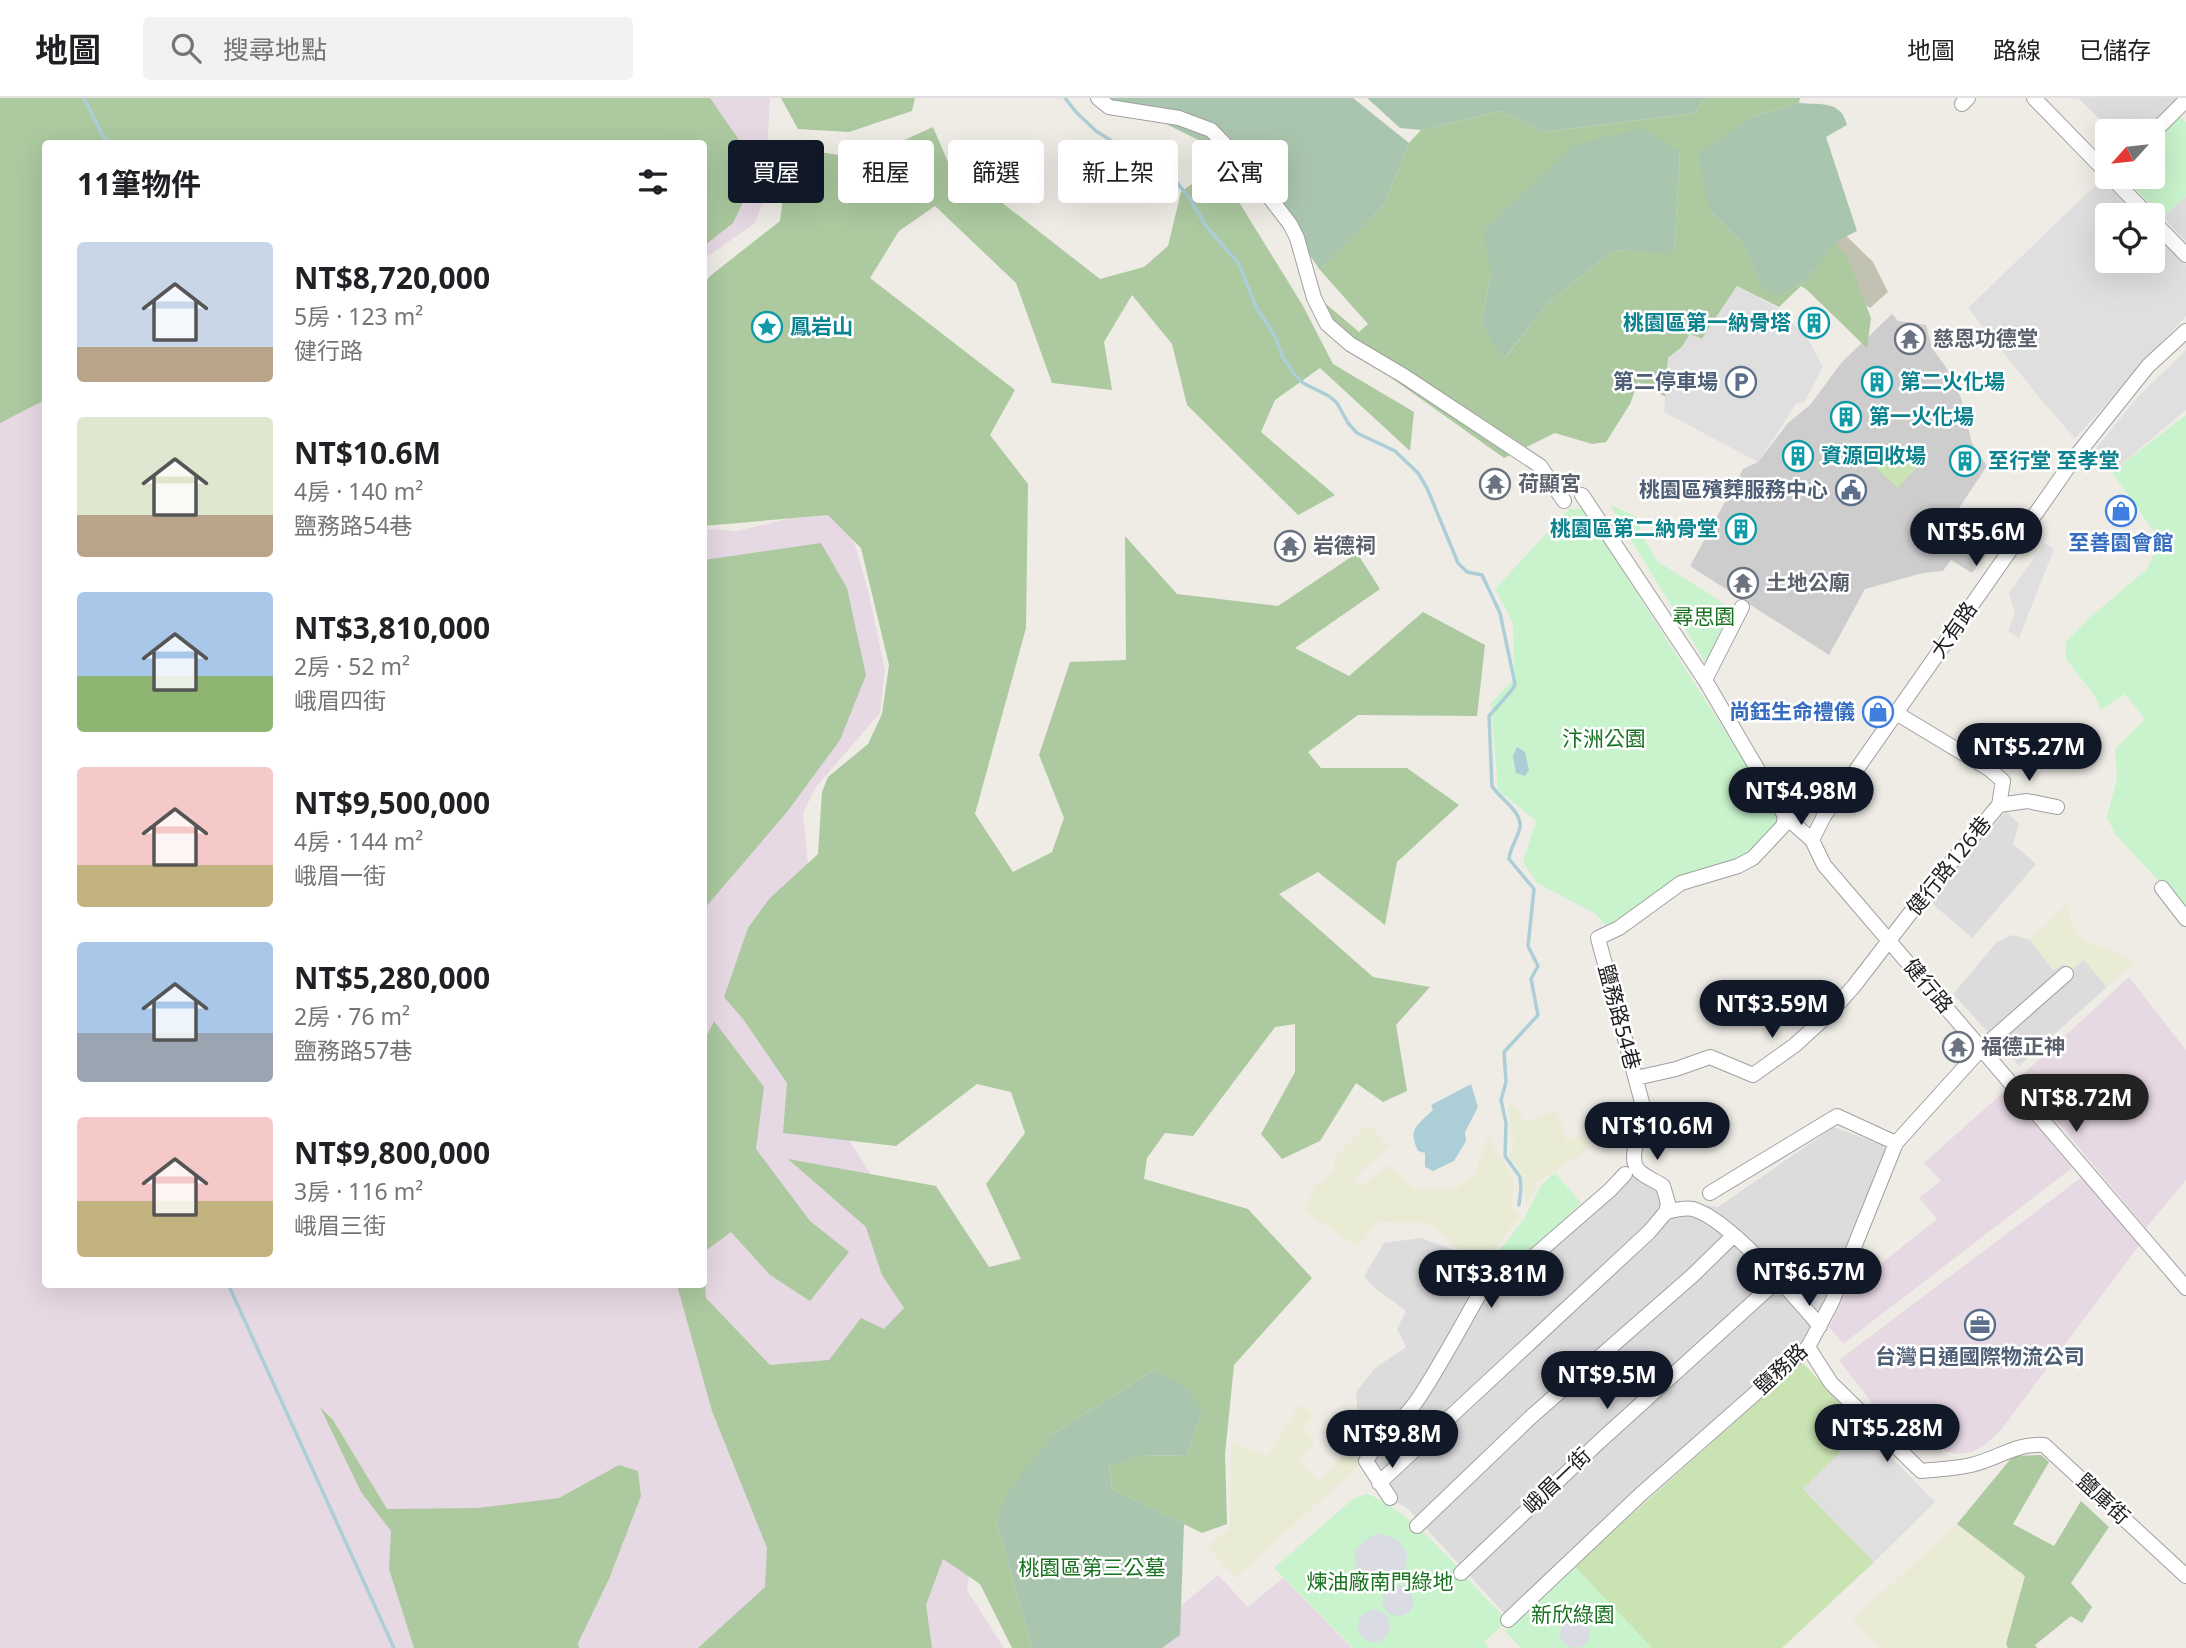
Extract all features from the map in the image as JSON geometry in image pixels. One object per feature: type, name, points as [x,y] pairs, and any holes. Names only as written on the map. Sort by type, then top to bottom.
[{"type":"street","points":[[1098,98],[1109,107],[1179,118],[1211,130],[1243,163],[1290,224],[1297,238],[1314,298],[1327,324],[1350,344],[1540,466],[1564,501]]},
{"type":"street","points":[[2034,98],[2095,161]]},
{"type":"street","points":[[2165,121],[2186,100]]},
{"type":"street","points":[[2123,189],[2136,203]]},
{"type":"street","points":[[2165,233],[2186,255]]},
{"type":"street","name":"大有路","points":[[1812,839],[1824,816],[2076,456],[2148,366],[2186,331]]},
{"type":"street","points":[[1582,495],[1705,680],[1785,816],[1812,839]]},
{"type":"street","points":[[1705,680],[1742,607]]},
{"type":"street","points":[[1896,713],[1989,769],[2003,781],[1999,805]]},
{"type":"street","name":"健行路126巷","points":[[1636,1078],[1676,1069],[1710,1057],[1753,1075],[1795,1045],[1829,1014],[1999,805],[2026,801],[2057,807]]},
{"type":"street","name":"鹽務路54巷","points":[[1666,1212],[1668,1203],[1663,1186],[1640,1172],[1634,1165],[1634,1149],[1644,1121],[1636,1078],[1598,938],[1619,928],[1681,883],[1738,866],[1753,858],[1783,826],[1785,816]]},
{"type":"street","name":"健行路","points":[[1812,839],[1824,864],[2186,1288]]},
{"type":"street","points":[[2162,888],[2186,919]]},
{"type":"street","name":"鹽務路","points":[[1508,1620],[1641,1494],[1808,1347],[1832,1302],[1896,1143],[1981,1049],[2066,974]]},
{"type":"street","points":[[1710,1194],[1837,1116],[1896,1143]]},
{"type":"street","points":[[1390,1498],[1366,1461],[1373,1449],[1419,1399],[1484,1286],[1503,1283],[1625,1174]]},
{"type":"street","points":[[1379,1483],[1649,1231],[1666,1212],[1685,1208],[1708,1214],[1780,1279],[1820,1326]]},
{"type":"street","points":[[1417,1526],[1532,1416],[1692,1276],[1733,1236]]},
{"type":"street","name":"峨眉一街","points":[[1461,1573],[1599,1442],[1780,1279]]},
{"type":"street","name":"鹽庫街","points":[[1808,1347],[1831,1383],[1921,1471],[1971,1465],[2029,1444],[2044,1445],[2186,1576]]},
{"type":"shaded area","points":[[0,98],[770,98],[768,140],[728,140],[728,203],[762,203],[755,223],[707,257],[707,140],[42,140],[42,1288],[707,1288],[707,530],[737,531],[838,509],[848,520],[868,590],[885,670],[880,713],[816,787],[803,813],[832,1112],[997,1378],[967,1590],[1004,1648],[0,1648]]},
{"type":"shaded area","points":[[2078,98],[2177,98],[2156,119],[2100,119]]},
{"type":"shaded area","points":[[2095,186],[2095,189],[2115,189],[2129,203],[2095,203],[2095,273],[2165,273],[2165,242],[2186,265],[2186,316],[2075,438],[1968,308]]},
{"type":"shaded area","points":[[2186,196],[2186,242],[2165,219],[2165,215]]},
{"type":"shaded area","points":[[1833,223],[1873,262],[1888,292],[1870,308],[1804,262]]},
{"type":"shaded area","name":"第二停車場","points":[[1737,286],[1776,307],[1807,337],[1823,367],[1804,402],[1796,404],[1758,462],[1664,412],[1668,358],[1682,347],[1690,334],[1702,339]]},
{"type":"shaded area","name":"桃園區殯葬服務中心","points":[[1892,314],[1898,321],[1926,325],[1932,348],[1950,373],[1961,398],[1972,443],[1987,466],[1957,511],[1997,541],[1972,573],[1951,560],[1943,571],[1923,573],[1865,589],[1829,655],[1690,566],[1743,469],[1758,462],[1788,423],[1810,405],[1842,362]]},
{"type":"shaded area","points":[[2186,350],[2186,410],[2112,472],[2090,456],[2136,399]]},
{"type":"shaded area","points":[[2045,543],[2054,549],[2019,638],[2008,631],[2015,613],[2009,593]]},
{"type":"shaded area","points":[[2006,811],[2019,824],[2013,844],[2036,864],[1972,938],[1929,901]]},
{"type":"shaded area","points":[[2067,904],[2071,921],[2079,935],[2087,941],[2126,956],[2134,963],[2107,987],[2084,960],[2071,971],[2064,964],[2053,970],[2030,940]]},
{"type":"shaded area","points":[[2012,935],[2030,940],[2053,970],[2064,964],[2084,960],[2107,987],[2019,1066],[1953,994],[1997,942]]},
{"type":"shaded area","points":[[2129,977],[2186,1050],[2186,1180],[2146,1228],[2020,1077]]},
{"type":"shaded area","points":[[2007,1089],[2072,1168],[1843,1344],[1829,1327],[1847,1291],[1937,1219],[1919,1198],[1941,1181],[1924,1163]]},
{"type":"shaded area","points":[[1513,1104],[1525,1122],[1557,1110],[1566,1140],[1583,1135],[1589,1148],[1538,1182],[1526,1208],[1523,1176],[1508,1155],[1514,1146],[1507,1106]]},
{"type":"shaded area","points":[[1368,1124],[1389,1146],[1354,1178],[1360,1187],[1388,1165],[1414,1188],[1455,1189],[1474,1176],[1488,1136],[1514,1180],[1511,1206],[1521,1216],[1480,1267],[1429,1223],[1378,1222],[1358,1247],[1304,1211],[1315,1185],[1323,1183],[1334,1169],[1335,1157]]},
{"type":"shaded area","points":[[1834,1127],[1887,1147],[1804,1343],[1504,1613],[1408,1509],[1381,1492],[1360,1448],[1356,1392],[1375,1368],[1406,1347],[1397,1329],[1406,1311],[1375,1288],[1364,1276],[1384,1243],[1421,1238],[1465,1254],[1500,1295],[1630,1173],[1675,1202],[1718,1207]]},
{"type":"shaded area","name":"台灣日通國際物流公司","points":[[2083,1176],[2141,1243],[2001,1430],[1985,1445],[1972,1452],[1956,1454],[1922,1442],[1886,1421],[1839,1360]]},
{"type":"shaded area","points":[[1300,1404],[1314,1415],[1302,1429],[1315,1440],[1298,1462],[1320,1482],[1341,1457],[1352,1456],[1361,1464],[1236,1577],[1207,1547],[1230,1528],[1231,1443],[1268,1456]]},
{"type":"shaded area","points":[[1864,1429],[1935,1502],[1874,1562],[1803,1489]]},
{"type":"shaded area","points":[[1957,1524],[2025,1576],[2006,1643],[2008,1648],[1879,1648],[1852,1620]]},
{"type":"shaded area","points":[[1382,1534],[1398,1540],[1407,1554],[1405,1572],[1393,1584],[1408,1588],[1414,1602],[1409,1612],[1400,1616],[1389,1614],[1383,1606],[1383,1595],[1390,1585],[1375,1586],[1367,1583],[1356,1570],[1355,1552],[1359,1545],[1373,1535]]},
{"type":"shaded area","points":[[1218,1575],[1248,1607],[1283,1578],[1352,1648],[1130,1648]]},
{"type":"shaded area","points":[[1374,1610],[1385,1615],[1390,1626],[1385,1637],[1374,1642],[1363,1637],[1358,1626],[1363,1615]]},
{"type":"shaded area","points":[[1575,1618],[1585,1623],[1590,1633],[1585,1643],[1575,1648],[1565,1643],[1560,1633],[1565,1623]]},
{"type":"green space","points":[[0,98],[710,98],[739,140],[728,140],[728,203],[743,203],[733,223],[707,244],[707,140],[42,140],[42,402],[0,423]]},
{"type":"green space","points":[[781,98],[915,98],[912,111],[849,132],[798,129]]},
{"type":"green space","points":[[1095,98],[1353,98],[1409,143],[1383,206],[1320,270],[1273,203],[1288,203],[1288,140],[1198,140],[1164,123]]},
{"type":"green space","points":[[1367,98],[1705,98],[1695,113],[1543,132],[1500,111],[1421,130],[1400,128]]},
{"type":"green space","points":[[1705,98],[1800,98],[1799,103],[1751,117],[1709,210],[1744,245],[1761,285],[1807,279],[1835,242],[1848,258],[1871,318],[1867,348],[1801,286],[1779,307],[1737,286],[1702,339],[1690,334],[1682,347],[1668,358],[1666,397],[1638,382],[1630,404],[1606,442],[1592,444],[1555,433],[1504,458],[1334,337],[1325,303],[1359,332],[1368,324],[1320,270],[1383,206],[1409,143],[1421,130],[1500,111],[1543,132],[1695,113]],"holes":[[[1680,151],[1674,253],[1614,250],[1547,304],[1505,358],[1481,324],[1491,274]]]},
{"type":"green space","points":[[1799,103],[1829,105],[1840,111],[1844,117],[1847,125],[1826,137],[1857,231],[1835,242],[1807,279],[1776,297],[1761,286],[1744,245],[1709,210],[1698,153],[1751,117]]},
{"type":"green space","points":[[2179,114],[2186,122],[2186,196],[2165,215],[2165,203],[2149,203],[2136,189],[2165,189],[2165,129]]},
{"type":"green space","points":[[933,127],[948,162],[948,203],[1002,203],[1100,279],[1144,267],[1168,246],[1181,192],[1192,184],[1192,203],[1240,203],[1303,306],[1333,364],[1414,412],[1410,451],[1320,368],[1275,400],[1261,432],[1335,495],[1298,515],[1187,405],[1172,344],[1132,295],[1104,342],[1112,390],[1052,383],[1016,283],[935,206],[899,231],[870,278],[1015,390],[990,435],[1028,484],[1026,628],[975,814],[1013,872],[1052,852],[1064,818],[1039,755],[1070,662],[1126,660],[1125,536],[1177,594],[1278,606],[1357,553],[1380,589],[1295,648],[1349,676],[1423,612],[1485,645],[1477,716],[1358,715],[1308,752],[1321,768],[1407,768],[1459,805],[1397,862],[1385,925],[1318,872],[1279,894],[1373,977],[1430,987],[1396,1025],[1407,1091],[1383,1102],[1356,1083],[1320,1141],[1282,1159],[1261,1134],[1295,1072],[1295,1024],[1275,1027],[1193,1136],[1165,1133],[1147,1158],[1144,1179],[1248,1209],[1312,1278],[1234,1365],[1225,1454],[1227,1524],[1202,1533],[1112,1489],[1109,1465],[1142,1455],[1187,1456],[1202,1412],[1154,1370],[1053,1434],[996,1519],[1032,1648],[1012,1648],[980,1584],[943,1559],[926,1605],[932,1648],[698,1648],[765,1587],[767,1548],[712,1411],[678,1288],[705,1288],[706,1298],[770,1365],[829,1360],[861,1318],[884,1329],[904,1308],[882,1275],[866,1227],[788,1159],[936,1186],[989,1267],[1021,1259],[986,1184],[1025,1133],[1011,1092],[977,1084],[896,1146],[783,1133],[787,1083],[743,1019],[724,997],[748,928],[769,899],[818,854],[822,792],[828,777],[868,744],[882,714],[889,665],[861,548],[828,515],[707,526],[707,280],[780,221],[782,203],[824,203],[824,153],[838,155],[838,203],[934,203],[934,140],[905,140]]},
{"type":"green space","points":[[1641,128],[1680,151],[1674,254],[1614,250],[1547,304],[1504,359],[1481,324],[1491,274],[1483,230],[1576,144]]},
{"type":"green space","points":[[2186,415],[2186,910],[2115,834],[2107,817],[2117,778],[2115,749],[2145,719],[2125,694],[2101,710],[2094,695],[2066,659],[2066,642],[2087,620],[2147,569],[2160,540],[2112,472]]},
{"type":"green space","points":[[1895,442],[1920,464],[1898,488],[1875,467]]},
{"type":"green space","name":"尋思園","points":[[1610,505],[1636,516],[1641,533],[1657,561],[1731,608],[1706,663]]},
{"type":"green space","name":"汴洲公園","points":[[1569,509],[1583,509],[1780,817],[1742,856],[1680,878],[1607,927],[1596,914],[1537,883],[1523,862],[1536,821],[1498,790],[1491,703],[1514,679],[1513,623],[1495,589]]},
{"type":"green space","points":[[821,543],[847,588],[866,675],[840,740],[787,812],[707,905],[707,560]]},
{"type":"green space","points":[[714,1021],[764,1087],[756,1149],[810,1221],[849,1252],[810,1301],[770,1275],[731,1232],[707,1250],[707,1035]]},
{"type":"green space","points":[[1555,1173],[1581,1203],[1499,1285],[1483,1271],[1524,1219],[1542,1184]]},
{"type":"green space","points":[[1802,1362],[1864,1429],[1803,1489],[1874,1562],[1782,1648],[1652,1648],[1574,1566]]},
{"type":"green space","name":"桃園區第三公墓","points":[[1154,1370],[1188,1389],[1202,1412],[1187,1456],[1142,1455],[1109,1466],[1112,1489],[1184,1524],[1180,1635],[1162,1648],[1032,1648],[996,1519],[1010,1489],[1053,1434]]},
{"type":"green space","points":[[320,1407],[333,1420],[387,1509],[477,1508],[559,1498],[619,1465],[638,1471],[641,1496],[609,1579],[578,1643],[579,1648],[414,1648],[389,1569],[391,1531],[361,1492]]},
{"type":"green space","points":[[2041,1455],[2049,1462],[2013,1524],[2054,1546],[2081,1501],[2109,1527],[2071,1583],[2092,1607],[2082,1623],[2071,1616],[2035,1645],[2037,1648],[2008,1648],[2006,1644],[2025,1576],[1957,1524],[2013,1456]]},
{"type":"green space","name":"煉油廠南門綠地","points":[[1368,1494],[1407,1518],[1425,1534],[1508,1620],[1484,1642],[1490,1648],[1353,1648],[1274,1568],[1354,1498]]},
{"type":"green space","name":"新欣綠園","points":[[1574,1566],[1652,1648],[1521,1648],[1505,1631]]},
{"type":"water","points":[[1517,747],[1525,752],[1529,770],[1525,776],[1516,773],[1513,756]]},
{"type":"water","points":[[1471,1084],[1478,1107],[1465,1132],[1466,1141],[1454,1161],[1433,1171],[1425,1167],[1425,1153],[1418,1151],[1414,1132],[1433,1110],[1431,1105]]},
{"type":"waterway","points":[[84,98],[106,140]]},
{"type":"waterway","points":[[1065,98],[1096,131],[1168,171],[1190,199],[1206,226],[1239,264],[1256,307],[1295,375],[1303,383],[1337,403],[1357,433],[1395,451],[1418,473],[1427,488],[1458,563],[1467,572],[1482,575],[1500,613],[1515,684],[1489,716],[1492,786],[1514,810],[1520,821],[1509,859],[1534,889],[1528,946],[1538,966],[1531,979],[1538,1015],[1504,1052],[1506,1082],[1501,1100],[1506,1123],[1505,1156],[1520,1177],[1519,1205]]},
{"type":"waterway","points":[[230,1288],[394,1648]]},
{"type":"place","name":"桃園區第一納骨塔","points":[[1814,323]]},
{"type":"place","name":"鳳岩山","points":[[767,327]]},
{"type":"place","name":"慈恩功德堂","points":[[1910,339]]},
{"type":"place","name":"第二停車場","points":[[1741,382]]},
{"type":"place","name":"第二火化場","points":[[1877,382]]},
{"type":"place","name":"第一火化場","points":[[1846,417]]},
{"type":"place","name":"資源回收場","points":[[1798,456]]},
{"type":"place","name":"至行堂 至孝堂","points":[[1965,461]]},
{"type":"place","name":"荷顯宮","points":[[1495,484]]},
{"type":"place","name":"桃園區殯葬服務中心","points":[[1851,490]]},
{"type":"place","name":"至善園會館","points":[[2121,511]]},
{"type":"place","name":"桃園區第二納骨堂","points":[[1741,529]]},
{"type":"place","name":"岩德祠","points":[[1290,546]]},
{"type":"place","name":"土地公廟","points":[[1743,583]]},
{"type":"place","name":"尚鈺生命禮儀","points":[[1878,712]]},
{"type":"place","name":"福德正神","points":[[1958,1047]]},
{"type":"place","name":"台灣日通國際物流公司","points":[[1980,1325]]}]
